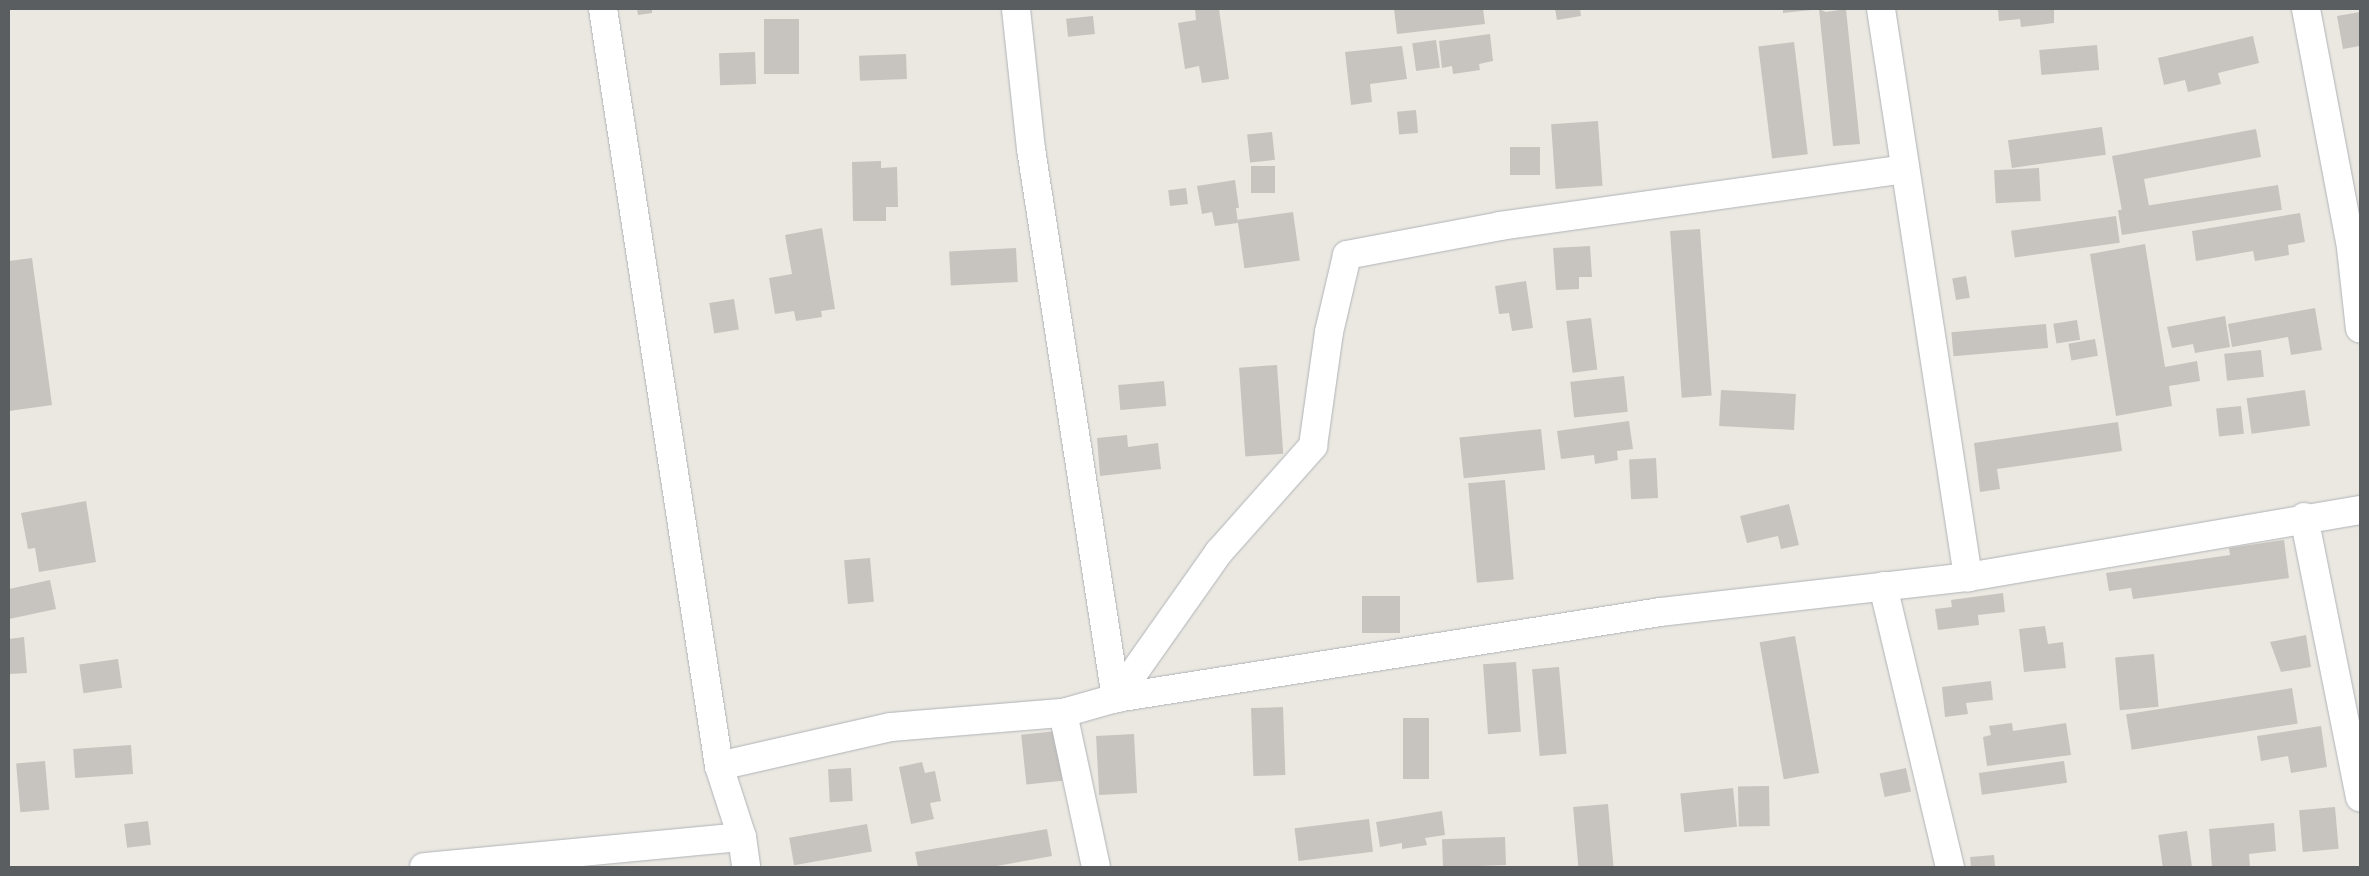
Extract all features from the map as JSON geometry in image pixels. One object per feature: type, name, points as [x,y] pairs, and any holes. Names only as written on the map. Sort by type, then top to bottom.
[{"type":"street","points":[[603,9],[718,766],[742,837],[746,867]]},
{"type":"street","points":[[1016,9],[1031,149],[1116,698]]},
{"type":"street","points":[[1881,9],[1968,577]]},
{"type":"street","points":[[2306,9],[2351,248],[2360,329]]},
{"type":"street","points":[[1116,698],[1219,552],[1313,446],[1330,332],[1348,255],[1500,226],[1905,169]]},
{"type":"street","points":[[718,766],[891,727],[1063,713],[1116,698],[1660,612],[1968,577],[2304,517],[2360,510]]},
{"type":"street","points":[[2304,517],[2360,797]]},
{"type":"street","points":[[1883,586],[1950,867]]},
{"type":"street","points":[[1063,713],[1096,867]]},
{"type":"street","points":[[424,867],[742,837]]},
{"type":"building","points":[[637,9],[652,9],[652,13],[638,15]]},
{"type":"building","points":[[1195,9],[1219,9],[1229,79],[1202,83],[1199,66],[1185,69],[1178,23],[1196,20]]},
{"type":"building","points":[[1394,9],[1483,9],[1485,24],[1397,34]]},
{"type":"building","points":[[1555,9],[1580,9],[1581,16],[1557,20]]},
{"type":"building","points":[[1783,9],[1810,9],[1811,10],[1783,13]]},
{"type":"building","points":[[1819,9],[1826,12],[1846,9],[1860,144],[1833,146]]},
{"type":"building","points":[[1998,9],[2054,9],[2054,23],[2021,27],[2020,19],[1999,21]]},
{"type":"building","points":[[2360,12],[2360,46],[2343,49],[2337,16]]},
{"type":"building","points":[[1093,16],[1095,34],[1068,37],[1066,19]]},
{"type":"building","points":[[764,19],[799,19],[799,74],[764,74]]},
{"type":"building","points":[[1490,34],[1493,61],[1479,64],[1480,70],[1453,74],[1452,66],[1442,68],[1439,41]]},
{"type":"building","points":[[2253,36],[2259,63],[2218,73],[2221,84],[2188,92],[2185,80],[2164,85],[2158,58]]},
{"type":"building","points":[[1436,40],[1440,68],[1416,71],[1412,43]]},
{"type":"building","points":[[1794,42],[1808,154],[1772,159],[1758,46]]},
{"type":"building","points":[[2097,45],[2099,70],[2041,75],[2039,50]]},
{"type":"building","points":[[1402,46],[1407,79],[1370,84],[1372,102],[1351,105],[1345,52]]},
{"type":"building","points":[[755,52],[756,84],[720,85],[719,53]]},
{"type":"building","points":[[906,54],[907,79],[860,81],[859,56]]},
{"type":"building","points":[[1416,110],[1418,133],[1399,135],[1397,112]]},
{"type":"building","points":[[1598,121],[1603,186],[1556,189],[1551,124]]},
{"type":"building","points":[[2102,127],[2106,155],[2012,168],[2008,140]]},
{"type":"building","points":[[2256,129],[2261,157],[2144,179],[2149,206],[2122,211],[2112,156]]},
{"type":"building","points":[[1272,132],[1275,160],[1250,162],[1247,135]]},
{"type":"building","points":[[1510,147],[1540,147],[1540,175],[1510,175]]},
{"type":"building","points":[[881,161],[881,168],[897,167],[898,207],[886,207],[886,221],[853,221],[852,162]]},
{"type":"building","points":[[1251,166],[1275,166],[1275,193],[1251,193]]},
{"type":"building","points":[[2039,168],[2041,201],[1996,203],[1994,170]]},
{"type":"building","points":[[1235,180],[1239,208],[1236,208],[1238,223],[1215,226],[1212,212],[1202,214],[1197,186]]},
{"type":"building","points":[[2278,185],[2282,210],[2122,235],[2118,210]]},
{"type":"building","points":[[1186,188],[1188,204],[1170,206],[1168,190]]},
{"type":"building","points":[[1293,212],[1300,261],[1244,268],[1238,220]]},
{"type":"building","points":[[2300,213],[2305,242],[2288,245],[2289,255],[2255,261],[2253,251],[2196,261],[2192,231]]},
{"type":"building","points":[[2116,216],[2120,243],[2015,257],[2011,231]]},
{"type":"building","points":[[822,228],[835,309],[821,311],[822,317],[796,321],[794,311],[775,314],[769,278],[792,274],[785,235]]},
{"type":"building","points":[[1700,229],[1712,396],[1682,398],[1670,231]]},
{"type":"building","points":[[2145,244],[2165,367],[2197,361],[2200,381],[2169,386],[2172,406],[2116,416],[2090,254]]},
{"type":"building","points":[[1590,246],[1592,277],[1579,277],[1579,289],[1556,290],[1553,248]]},
{"type":"building","points":[[1016,248],[1018,282],[951,285],[949,252]]},
{"type":"building","points":[[32,258],[52,405],[9,411],[9,261]]},
{"type":"building","points":[[1966,276],[1970,298],[1956,300],[1952,278]]},
{"type":"building","points":[[1526,281],[1533,328],[1512,331],[1509,313],[1499,314],[1495,286]]},
{"type":"building","points":[[734,299],[739,330],[714,334],[709,303]]},
{"type":"building","points":[[2315,308],[2322,350],[2291,355],[2288,337],[2232,347],[2228,324]]},
{"type":"building","points":[[2225,316],[2230,347],[2195,353],[2193,344],[2172,348],[2167,327]]},
{"type":"building","points":[[1591,318],[1597,370],[1573,373],[1566,321]]},
{"type":"building","points":[[2077,320],[2080,340],[2056,344],[2053,324]]},
{"type":"building","points":[[2046,324],[2048,348],[1953,356],[1951,332]]},
{"type":"building","points":[[2095,339],[2098,356],[2071,360],[2068,344]]},
{"type":"building","points":[[2261,350],[2264,377],[2227,381],[2224,354]]},
{"type":"building","points":[[1277,365],[1283,454],[1245,456],[1239,368]]},
{"type":"building","points":[[1624,376],[1628,412],[1574,417],[1570,382]]},
{"type":"building","points":[[1164,381],[1166,406],[1120,410],[1118,385]]},
{"type":"building","points":[[1721,390],[1796,394],[1794,430],[1719,426]]},
{"type":"building","points":[[2305,390],[2310,426],[2252,434],[2247,398]]},
{"type":"building","points":[[2241,406],[2244,434],[2219,436],[2216,409]]},
{"type":"building","points":[[1629,421],[1633,449],[1617,451],[1618,460],[1595,464],[1594,455],[1561,459],[1557,431]]},
{"type":"building","points":[[2118,422],[2122,451],[1997,469],[2000,489],[1980,492],[1974,443]]},
{"type":"building","points":[[1541,429],[1545,470],[1464,478],[1459,438]]},
{"type":"building","points":[[1127,435],[1128,447],[1158,443],[1161,469],[1100,476],[1097,438]]},
{"type":"building","points":[[1656,458],[1658,498],[1631,499],[1629,459]]},
{"type":"building","points":[[1505,480],[1514,580],[1477,583],[1468,483]]},
{"type":"building","points":[[86,501],[96,562],[39,572],[35,548],[28,549],[21,513]]},
{"type":"building","points":[[1789,504],[1799,545],[1781,549],[1778,536],[1747,543],[1740,516]]},
{"type":"building","points":[[2284,540],[2289,578],[2133,599],[2131,588],[2109,591],[2106,573],[2230,555],[2229,548]]},
{"type":"building","points":[[870,558],[874,602],[848,604],[844,560]]},
{"type":"building","points":[[50,580],[56,609],[9,619],[9,589]]},
{"type":"building","points":[[2003,593],[2005,612],[1978,615],[1979,625],[1938,630],[1935,609],[1952,607],[1951,600]]},
{"type":"building","points":[[1362,596],[1400,596],[1400,633],[1362,633]]},
{"type":"building","points":[[2045,626],[2048,644],[2063,642],[2066,668],[2024,672],[2019,629]]},
{"type":"building","points":[[2306,635],[2311,667],[2281,672],[2270,642]]},
{"type":"building","points":[[1795,636],[1819,773],[1784,779],[1760,642]]},
{"type":"building","points":[[24,637],[27,673],[9,674],[9,639]]},
{"type":"building","points":[[2154,654],[2159,707],[2120,710],[2115,657]]},
{"type":"building","points":[[118,659],[122,688],[83,693],[79,664]]},
{"type":"building","points":[[1516,662],[1521,732],[1488,734],[1483,664]]},
{"type":"building","points":[[1559,667],[1567,754],[1540,756],[1532,669]]},
{"type":"building","points":[[1991,681],[1993,700],[1966,703],[1968,714],[1945,717],[1942,687]]},
{"type":"building","points":[[2292,688],[2298,724],[2132,750],[2126,714]]},
{"type":"building","points":[[1283,707],[1285,775],[1253,776],[1251,708]]},
{"type":"building","points":[[1403,718],[1429,718],[1429,779],[1403,779]]},
{"type":"building","points":[[2012,723],[2013,731],[2066,723],[2071,755],[1987,766],[1983,737],[1991,735],[1989,726]]},
{"type":"building","points":[[2321,726],[2327,767],[2291,773],[2288,756],[2261,761],[2257,736]]},
{"type":"building","points":[[1057,731],[1062,781],[1026,784],[1021,735]]},
{"type":"building","points":[[1134,734],[1137,793],[1099,795],[1096,736]]},
{"type":"building","points":[[131,745],[133,774],[75,778],[73,749]]},
{"type":"building","points":[[45,761],[49,810],[20,812],[16,764]]},
{"type":"building","points":[[2064,761],[2067,783],[1982,795],[1979,773]]},
{"type":"building","points":[[922,762],[925,773],[935,771],[941,801],[930,803],[934,819],[911,824],[899,767]]},
{"type":"building","points":[[851,768],[853,801],[830,802],[828,769]]},
{"type":"building","points":[[1906,768],[1911,791],[1885,797],[1880,774]]},
{"type":"building","points":[[1769,786],[1770,826],[1739,827],[1738,787]]},
{"type":"building","points":[[1733,788],[1737,827],[1684,832],[1680,794]]},
{"type":"building","points":[[1608,804],[1613,867],[1578,867],[1573,807]]},
{"type":"building","points":[[2335,807],[2339,849],[2303,852],[2299,810]]},
{"type":"building","points":[[1442,811],[1445,835],[1425,838],[1427,845],[1402,849],[1402,843],[1380,847],[1376,822]]},
{"type":"building","points":[[1369,819],[1373,852],[1299,861],[1295,828]]},
{"type":"building","points":[[148,821],[151,845],[127,848],[124,824]]},
{"type":"building","points":[[2274,823],[2276,851],[2249,854],[2250,867],[2212,867],[2209,829]]},
{"type":"building","points":[[867,824],[872,852],[794,865],[789,838]]},
{"type":"building","points":[[1047,829],[1052,856],[991,867],[918,867],[915,852]]},
{"type":"building","points":[[2187,831],[2192,867],[2163,867],[2158,835]]},
{"type":"building","points":[[1505,837],[1506,865],[1443,867],[1442,839]]},
{"type":"building","points":[[1994,855],[1995,867],[1971,867],[1970,857]]}]
